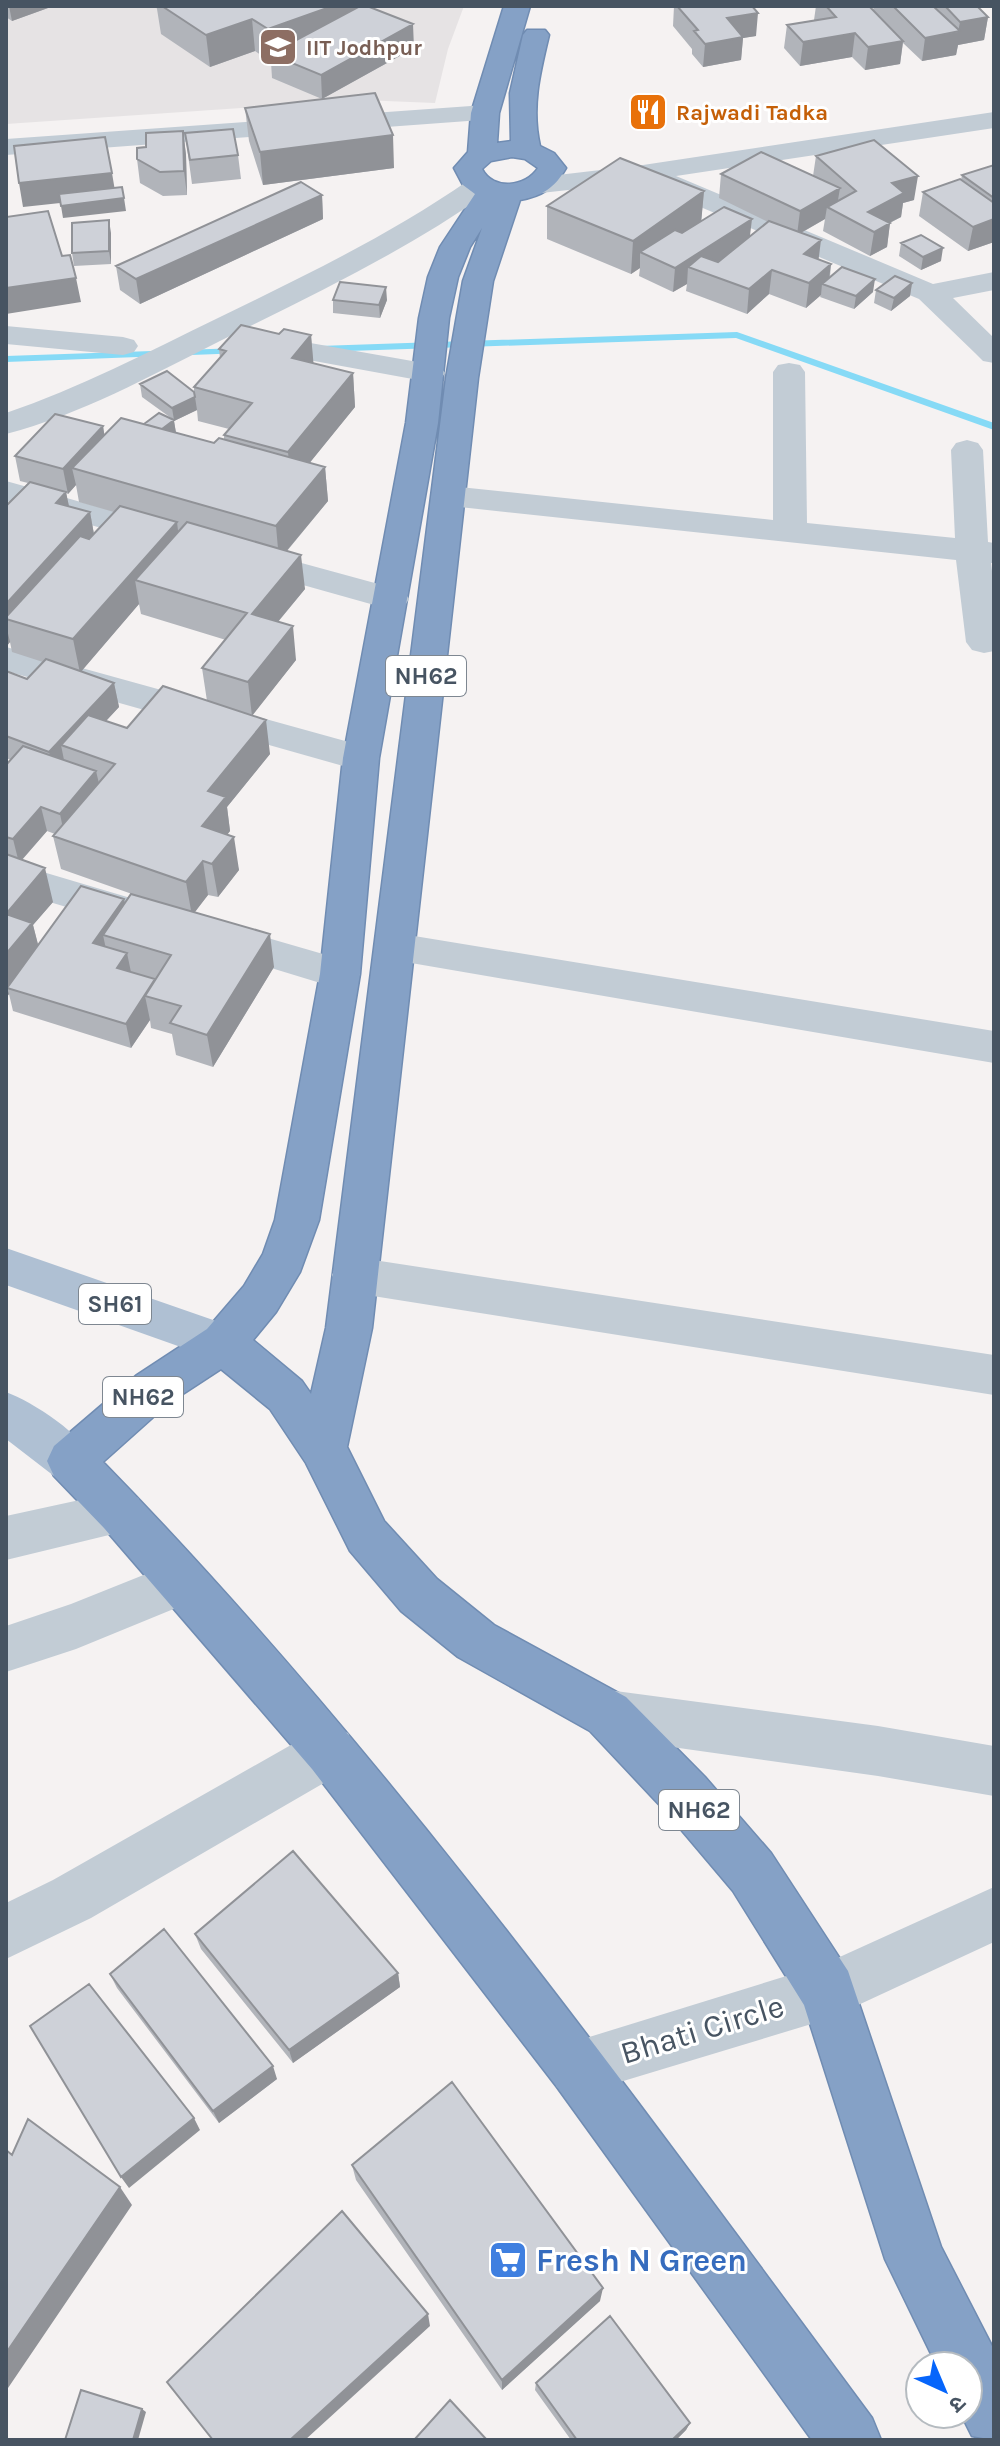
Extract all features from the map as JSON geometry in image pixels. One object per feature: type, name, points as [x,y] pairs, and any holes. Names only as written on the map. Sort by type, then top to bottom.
[{"type":"highway","name":"NH62","points":[[517,6],[485,113],[521,170]]},
{"type":"highway","name":"NH62","points":[[323,1448],[349,1328],[462,378],[478,281],[521,170],[523,94],[544,6]]},
{"type":"highway","name":"NH62","points":[[71,1461],[153,1389],[223,1343],[260,1299],[284,1259],[297,1220],[340,974],[361,758],[392,599],[429,373],[434,318],[443,277],[455,247],[521,170]]},
{"type":"highway","name":"NH62","points":[[223,1343],[286,1395],[323,1448],[367,1536],[419,1595],[476,1641],[608,1714],[686,1795],[752,1872],[828,1991],[915,2259],[986,2382]]},
{"type":"highway","points":[[71,1461],[121,1513],[330,1751],[577,2067],[850,2440]]},
{"type":"main road","name":"SH61","points":[[6,1266],[223,1343]]},
{"type":"main road","points":[[6,1412],[71,1461]]},
{"type":"street","points":[[6,147],[485,113]]},
{"type":"street","points":[[6,395],[122,347],[407,212],[521,170],[643,173],[994,120]]},
{"type":"street","points":[[6,424],[198,340],[521,170],[643,173],[936,298],[984,346]]},
{"type":"street","points":[[936,298],[994,281]]},
{"type":"street","points":[[6,335],[122,347]]},
{"type":"street","points":[[198,340],[429,373]]},
{"type":"street","points":[[789,372],[790,532]]},
{"type":"street","points":[[967,450],[983,552],[984,642]]},
{"type":"street","points":[[6,491],[392,599]]},
{"type":"street","points":[[450,496],[983,552]]},
{"type":"street","points":[[6,659],[361,758]]},
{"type":"street","points":[[6,875],[340,974]]},
{"type":"street","points":[[396,948],[994,1047]]},
{"type":"street","points":[[354,1275],[994,1375]]},
{"type":"street","points":[[6,1538],[121,1513]]},
{"type":"street","points":[[6,1649],[76,1626],[181,1583]]},
{"type":"street","points":[[608,1714],[863,1749],[994,1771]]},
{"type":"street","points":[[6,1932],[72,1899],[330,1751]]},
{"type":"street","name":"Bhati Circle","points":[[577,2067],[828,1991],[994,1914]]},
{"type":"shaded area","name":"IIT Jodhpur","points":[[6,6],[464,6],[448,49],[435,103],[361,100],[6,124]]},
{"type":"building","points":[[162,6],[330,7],[268,29],[252,19],[206,35]]},
{"type":"building","points":[[360,6],[413,24],[321,75],[270,54]]},
{"type":"building","points":[[677,6],[752,6],[758,13],[727,18],[743,37],[705,44],[694,31],[698,30]]},
{"type":"building","points":[[826,6],[869,6],[903,41],[868,47],[855,33],[803,42],[787,25],[836,17]]},
{"type":"building","points":[[893,6],[933,6],[960,31],[925,38]]},
{"type":"building","points":[[945,6],[977,6],[988,17],[960,22]]},
{"type":"building","points":[[375,93],[393,135],[260,152],[245,108]]},
{"type":"building","points":[[233,129],[238,155],[190,160],[185,133]]},
{"type":"building","points":[[183,131],[184,171],[160,172],[137,159],[137,148],[146,147],[146,133]]},
{"type":"building","points":[[105,137],[112,173],[19,183],[14,146]]},
{"type":"building","points":[[874,140],[918,176],[892,183],[904,193],[868,212],[890,223],[874,232],[827,207],[856,191],[816,156]]},
{"type":"building","points":[[761,152],[840,188],[800,211],[721,174]]},
{"type":"building","points":[[620,158],[704,191],[633,241],[547,206]]},
{"type":"building","points":[[994,165],[994,198],[962,175]]},
{"type":"building","points":[[960,179],[994,203],[994,219],[973,227],[923,192]]},
{"type":"building","points":[[301,182],[322,195],[136,279],[116,266]]},
{"type":"building","points":[[122,187],[124,198],[61,206],[59,194]]},
{"type":"building","points":[[724,207],[752,219],[675,268],[640,252],[675,230],[682,233]]},
{"type":"building","points":[[48,211],[62,256],[70,255],[76,278],[6,288],[6,217]]},
{"type":"building","points":[[109,220],[109,251],[72,253],[72,223]]},
{"type":"building","points":[[769,221],[821,240],[804,254],[831,264],[809,283],[772,270],[749,289],[688,267],[701,256],[718,262]]},
{"type":"building","points":[[921,235],[943,248],[923,257],[901,243]]},
{"type":"building","points":[[842,267],[875,279],[856,296],[822,284]]},
{"type":"building","points":[[895,276],[912,283],[894,298],[876,290]]},
{"type":"building","points":[[340,282],[386,287],[379,305],[333,300]]},
{"type":"building","points":[[241,325],[279,334],[284,329],[311,335],[292,358],[353,373],[288,452],[224,435],[252,403],[194,387],[226,351],[219,349]]},
{"type":"building","points":[[167,371],[194,392],[195,397],[172,408],[140,384]]},
{"type":"building","points":[[159,413],[174,420],[162,429],[144,424]]},
{"type":"building","points":[[55,414],[103,426],[63,469],[15,456]]},
{"type":"building","points":[[121,418],[214,443],[219,438],[325,467],[276,526],[72,468]]},
{"type":"building","points":[[30,482],[66,492],[56,503],[90,512],[6,604],[6,506]]},
{"type":"building","points":[[120,506],[177,522],[73,639],[6,619],[80,536],[89,539]]},
{"type":"building","points":[[187,522],[301,555],[252,614],[293,626],[248,682],[202,668],[247,613],[135,580]]},
{"type":"building","points":[[46,659],[114,683],[49,752],[6,736],[6,671],[27,679]]},
{"type":"building","points":[[163,686],[266,720],[208,791],[226,797],[202,826],[234,837],[212,864],[203,861],[186,882],[53,836],[115,764],[61,745],[88,715],[127,728]]},
{"type":"building","points":[[23,746],[96,771],[60,814],[41,807],[13,839],[6,837],[6,765]]},
{"type":"building","points":[[6,854],[45,868],[6,914]]},
{"type":"building","points":[[81,886],[124,899],[93,943],[127,953],[117,968],[155,979],[126,1024],[7,988]]},
{"type":"building","points":[[131,894],[270,934],[207,1035],[170,1023],[181,1006],[145,996],[171,955],[103,935]]},
{"type":"building","points":[[6,914],[32,923],[6,954]]},
{"type":"building","points":[[293,1851],[398,1973],[289,2050],[195,1934]]},
{"type":"building","points":[[164,1929],[273,2066],[213,2111],[110,1974]]},
{"type":"building","points":[[89,1984],[194,2118],[121,2177],[30,2026]]},
{"type":"building","points":[[452,2082],[603,2288],[502,2380],[352,2165]]},
{"type":"building","points":[[28,2119],[120,2187],[6,2353],[6,2150],[12,2155]]},
{"type":"building","points":[[342,2211],[428,2314],[290,2440],[213,2440],[167,2382]]},
{"type":"building","points":[[610,2316],[690,2423],[672,2440],[577,2440],[536,2383]]},
{"type":"building","points":[[81,2390],[142,2409],[133,2440],[65,2440]]},
{"type":"building","points":[[450,2400],[487,2440],[414,2440]]},
{"type":"waterway","points":[[319,349],[737,335],[994,427]]},
{"type":"waterway","points":[[6,359],[240,351]]},
{"type":"place","name":"IIT Jodhpur","points":[[278,47]]},
{"type":"place","name":"Rajwadi Tadka","points":[[648,112]]},
{"type":"place","name":"Fresh N Green","points":[[508,2260]]}]
